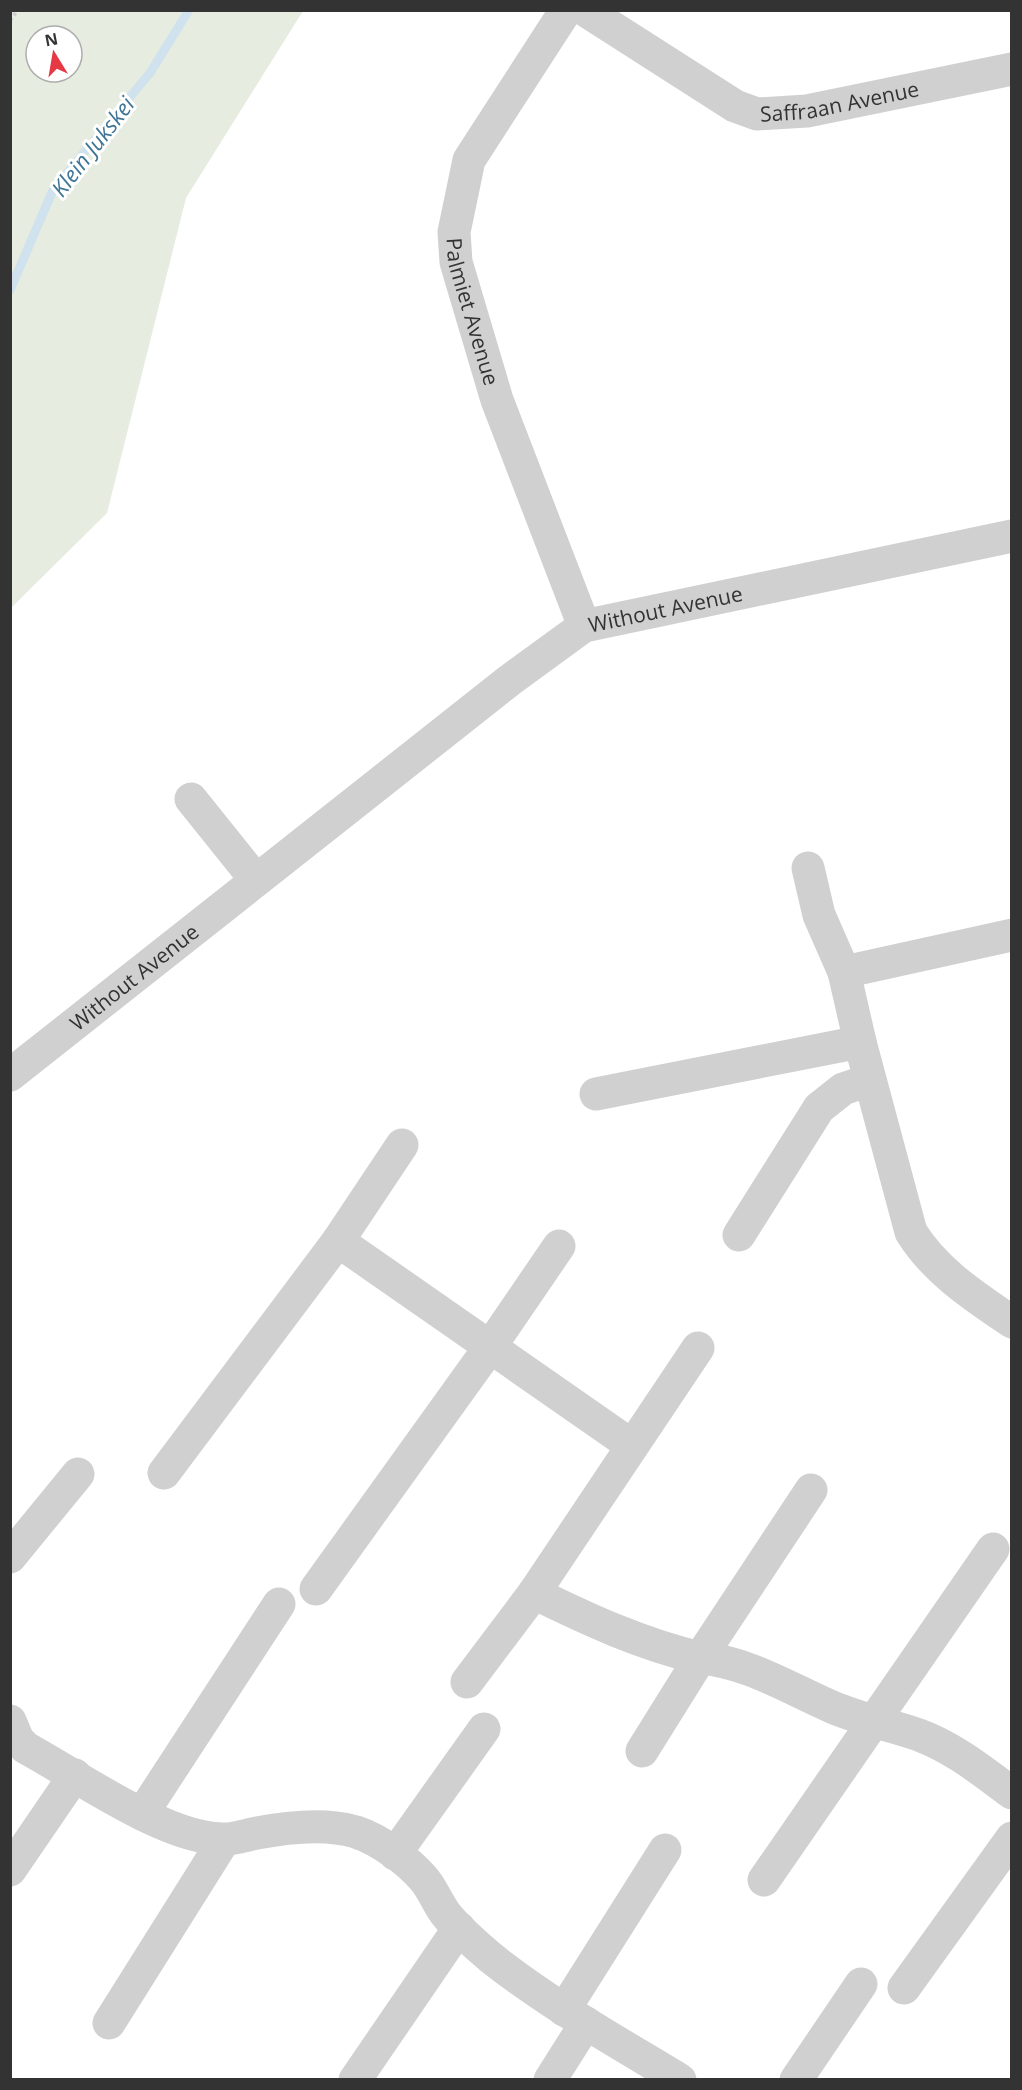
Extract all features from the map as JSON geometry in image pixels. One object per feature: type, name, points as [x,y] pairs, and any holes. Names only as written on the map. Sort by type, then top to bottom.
[{"type":"street","name":"Palmiet Avenue","points":[[566,10],[469,160],[454,232],[456,262],[497,400],[584,626]]},
{"type":"street","name":"Saffraan Avenue","points":[[585,10],[735,106],[756,114],[807,111],[1011,69]]},
{"type":"street","name":"Without Avenue","points":[[10,1075],[510,680],[584,626],[1011,536]]},
{"type":"street","points":[[191,800],[256,880]]},
{"type":"street","points":[[808,868],[819,915],[844,972],[869,1080],[911,1232],[925,1255],[975,1297],[1011,1322]]},
{"type":"street","points":[[844,972],[1011,935]]},
{"type":"street","points":[[596,1094],[860,1042]]},
{"type":"street","points":[[739,1235],[819,1108],[843,1089],[869,1080]]},
{"type":"street","points":[[164,1473],[338,1241],[402,1145]]},
{"type":"street","points":[[338,1241],[631,1445]]},
{"type":"street","points":[[316,1589],[490,1347],[559,1246]]},
{"type":"street","points":[[467,1682],[534,1593],[698,1348]]},
{"type":"street","points":[[10,1557],[78,1474]]},
{"type":"street","points":[[642,1751],[700,1658],[811,1490]]},
{"type":"street","points":[[764,1880],[871,1722],[993,1549]]},
{"type":"street","points":[[534,1593],[607,1629],[664,1649],[734,1663],[871,1722],[920,1736],[963,1757],[1011,1793]]},
{"type":"street","points":[[142,1814],[279,1604]]},
{"type":"street","points":[[10,1721],[18,1740],[26,1748],[142,1814],[177,1830],[204,1838],[224,1840],[277,1829],[313,1827],[356,1832],[395,1854],[424,1878],[446,1913],[490,1957],[575,2017],[681,2079]]},
{"type":"street","points":[[395,1854],[484,1729]]},
{"type":"street","points":[[10,1870],[75,1775]]},
{"type":"street","points":[[904,1988],[1011,1838]]},
{"type":"street","points":[[109,2023],[224,1840]]},
{"type":"street","points":[[550,2079],[575,2017],[666,1850]]},
{"type":"street","points":[[355,2079],[459,1928]]},
{"type":"street","points":[[796,2079],[861,1984]]},
{"type":"path","points":[[10,20],[18,10]]},
{"type":"shaded area","points":[[11,10],[303,11],[186,198],[107,513],[11,608]]},
{"type":"waterway","name":"Klein Jukskei","points":[[10,290],[53,190],[150,73],[189,10]]}]
